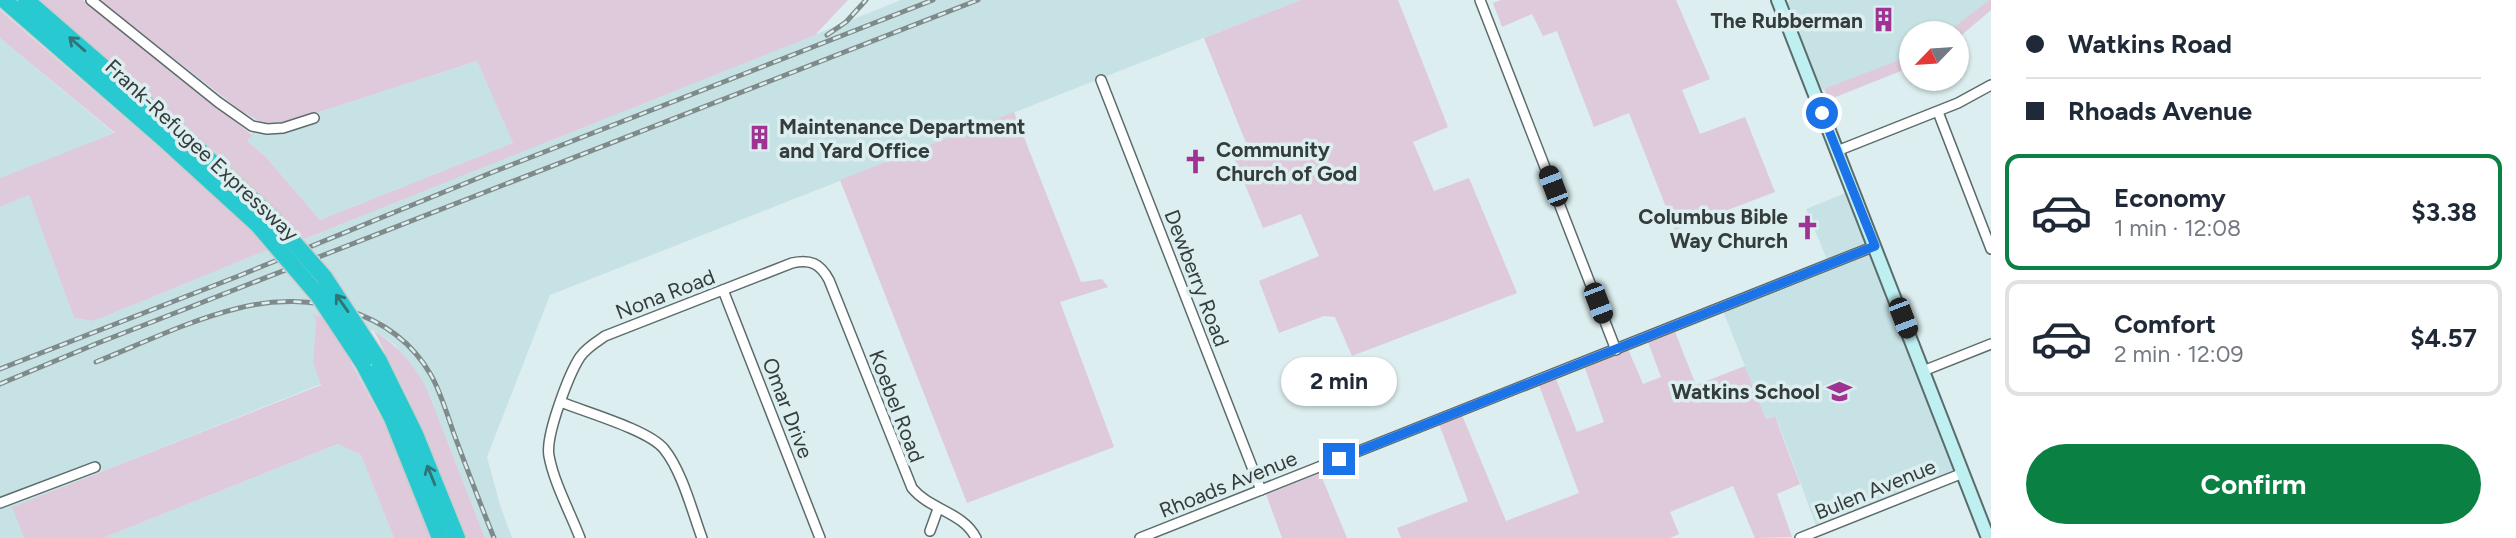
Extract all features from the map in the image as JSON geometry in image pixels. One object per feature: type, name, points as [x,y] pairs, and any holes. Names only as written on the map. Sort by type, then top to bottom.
[{"type":"highway","name":"Frank-Refugee Expressway","points":[[4,0],[257,224],[318,295],[371,362],[440,538]]},
{"type":"highway","name":"Frank-Refugee Expressway","points":[[26,0],[200,151],[274,220],[324,277],[415,434],[457,538]]},
{"type":"street","points":[[91,0],[252,126],[283,128],[314,118]]},
{"type":"street","points":[[1480,0],[1616,350]]},
{"type":"street","points":[[1778,0],[1988,538]]},
{"type":"street","name":"Dewberry Road","points":[[1101,80],[1261,490]]},
{"type":"street","points":[[1838,151],[1938,112],[1991,85]]},
{"type":"street","points":[[1938,112],[1991,249]]},
{"type":"street","name":"Rhoads Avenue","points":[[1140,538],[1875,246]]},
{"type":"street","name":"Nona Road","points":[[580,538],[549,456],[548,446],[551,427],[580,357],[595,342],[723,290],[792,263],[815,263]]},
{"type":"street","name":"Koebel Road","points":[[815,263],[824,270],[829,279],[905,477],[920,498],[965,522],[976,538]]},
{"type":"street","name":"Omar Drive","points":[[723,290],[820,538]]},
{"type":"street","points":[[1923,371],[1991,344]]},
{"type":"street","points":[[561,402],[645,435],[663,447],[674,466],[702,538]]},
{"type":"street","points":[[0,503],[95,467]]},
{"type":"street","name":"Bulen Avenue","points":[[1800,538],[1963,473]]},
{"type":"street","points":[[930,531],[938,509]]},
{"type":"shaded area","points":[[39,0],[83,0],[252,135],[247,141],[266,157],[320,220],[513,143],[477,61],[288,122],[262,123],[241,111],[99,0],[848,0],[815,35],[304,239],[221,157]]},
{"type":"shaded area","points":[[901,0],[1300,0],[550,295],[487,457],[512,538],[485,538],[427,389],[394,344],[374,331],[313,314],[316,320],[313,363],[321,384],[13,507],[24,538],[0,538],[0,207],[29,195],[74,318],[92,321]]},
{"type":"shaded area","points":[[1300,0],[1398,0],[1448,127],[1413,142],[1434,191],[1469,178],[1517,293],[1352,356],[1335,317],[1324,316],[1279,333],[1259,281],[1319,256],[1301,214],[1263,228],[1235,160],[1250,153],[1204,38]]},
{"type":"shaded area","points":[[1501,0],[1676,0],[1710,79],[1682,90],[1700,134],[1745,117],[1775,192],[1675,230],[1629,113],[1594,127],[1557,31],[1543,36],[1532,14],[1502,27],[1493,3]]},
{"type":"shaded area","points":[[1789,0],[1989,0],[1962,21],[1899,21],[1899,60],[1819,91],[1786,6]]},
{"type":"shaded area","points":[[1991,0],[1991,10],[1969,29],[1969,21],[1962,21]]},
{"type":"shaded area","points":[[0,10],[185,170],[249,229],[267,250],[93,321],[74,318],[29,195],[0,207],[0,178],[115,133],[0,38]]},
{"type":"shaded area","points":[[0,38],[115,134],[0,178]]},
{"type":"shaded area","points":[[1899,60],[1899,72],[1828,100],[1824,89]]},
{"type":"shaded area","points":[[477,61],[513,143],[320,220],[266,157],[246,140],[262,123],[288,122]]},
{"type":"shaded area","points":[[1014,112],[1081,282],[1102,279],[1108,287],[1060,302],[1114,447],[967,503],[840,180]]},
{"type":"shaded area","name":"Watkins School","points":[[1848,192],[1957,468],[1953,475],[1817,528],[1779,425],[1775,416],[1766,419],[1723,311],[1831,269],[1806,209]]},
{"type":"shaded area","points":[[312,314],[327,318],[386,427],[431,538],[394,538],[361,455],[338,444],[103,538],[24,538],[12,507],[321,385],[313,363],[316,320]]},
{"type":"shaded area","points":[[374,331],[405,357],[427,389],[485,538],[465,538],[409,400]]},
{"type":"shaded area","points":[[1675,332],[1696,385],[1745,366],[1766,419],[1775,416],[1800,484],[1777,494],[1792,537],[1755,538],[1733,486],[1670,512],[1679,534],[1670,538],[1401,538],[1397,528],[1468,501],[1439,424],[1462,415],[1506,521],[1579,493],[1539,385],[1556,379],[1577,432],[1604,422],[1585,368],[1628,349],[1643,384],[1661,377],[1648,342]]},
{"type":"shaded area","points":[[338,444],[361,455],[394,538],[103,538]]},
{"type":"shaded area","points":[[1320,473],[1347,538],[1282,538],[1266,494]]},
{"type":"railway","points":[[827,35],[846,22],[866,0]]},
{"type":"railway","points":[[0,369],[933,0]]},
{"type":"railway","points":[[0,384],[98,343],[978,0]]},
{"type":"railway","points":[[96,362],[203,319],[266,303],[320,304],[347,310],[372,320],[395,334],[415,352],[431,375],[494,538]]},
{"type":"place","name":"The Rubberman","points":[[1883,20]]},
{"type":"place","name":"Maintenance Department and Yard Office","points":[[759,138]]},
{"type":"place","name":"Community Church of God","points":[[1196,161]]},
{"type":"place","name":"Columbus Bible Way Church","points":[[1808,228]]},
{"type":"place","name":"Watkins School","points":[[1840,391]]},
{"type":"route","points":[[1339,459],[1875,246],[1822,113]]}]
